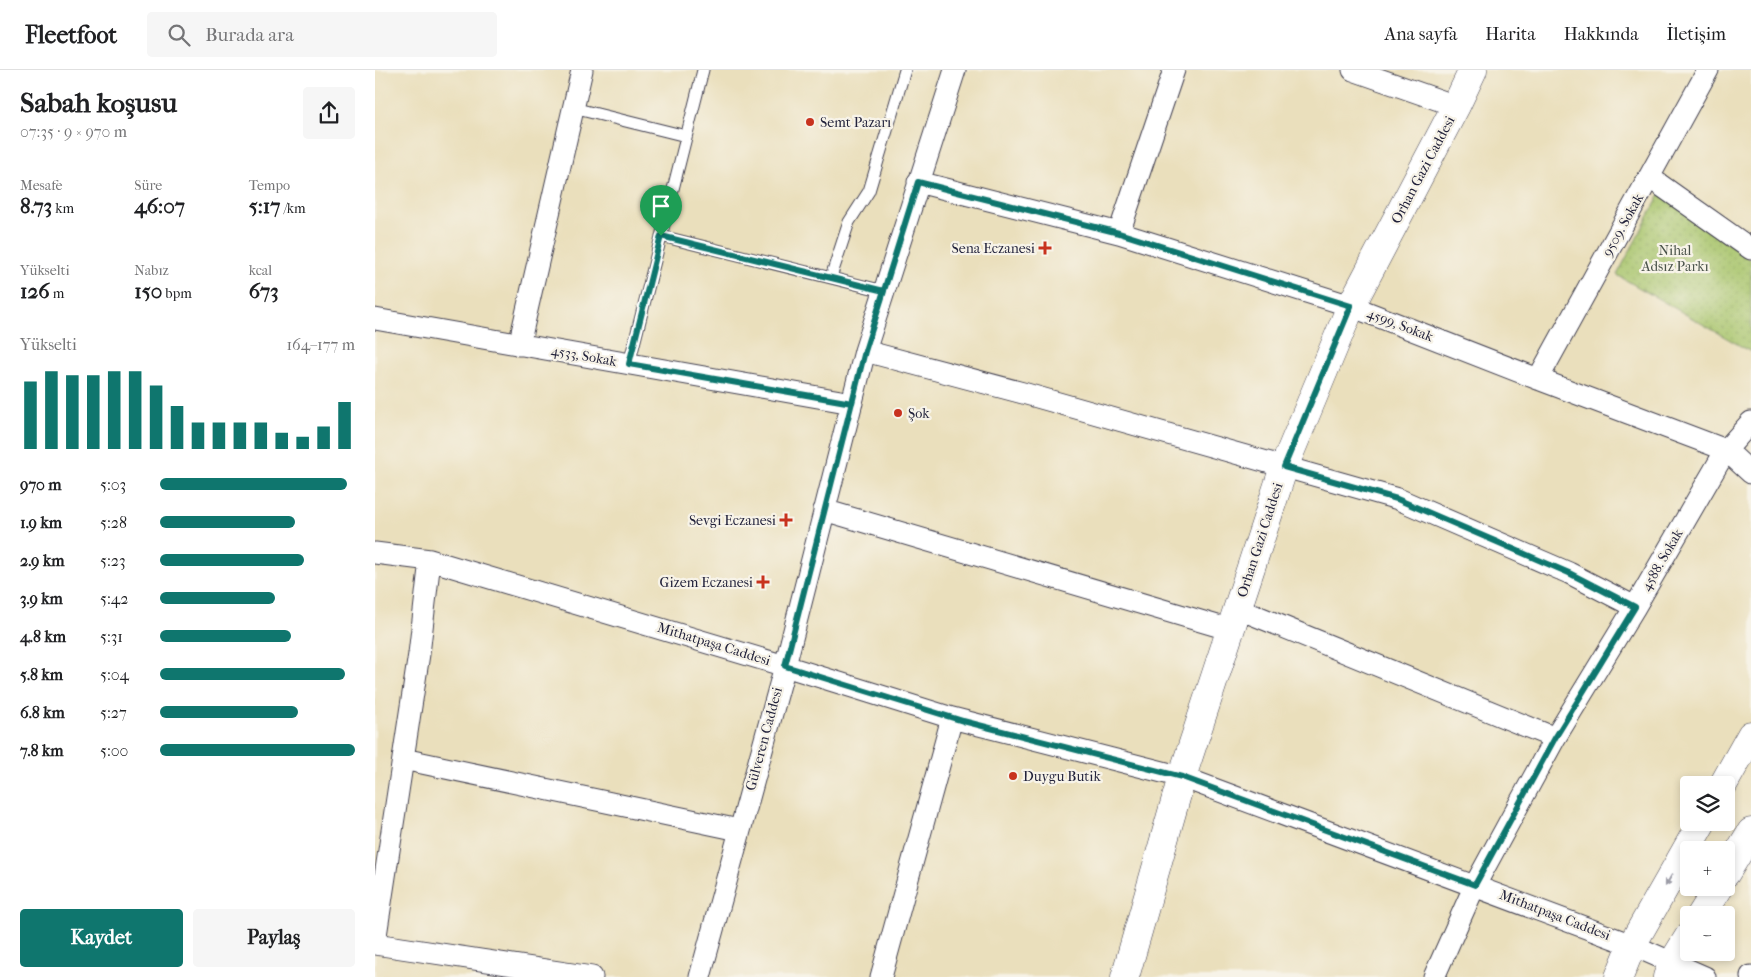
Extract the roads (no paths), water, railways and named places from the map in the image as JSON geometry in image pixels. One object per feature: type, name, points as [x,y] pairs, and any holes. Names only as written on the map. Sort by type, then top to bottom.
[{"type":"street","points":[[519,345],[582,70]]},
{"type":"street","name":"Gülveren Caddesi","points":[[700,977],[785,666],[865,351],[955,70]]},
{"type":"street","points":[[1119,233],[1174,70]]},
{"type":"street","points":[[1353,70],[1456,106]]},
{"type":"street","name":"Orhan Gazi Caddesi","points":[[1125,977],[1182,777],[1284,467],[1351,306],[1473,70]]},
{"type":"street","name":"9509. Sokak","points":[[1538,379],[1708,70]]},
{"type":"street","points":[[1649,177],[1751,249]]},
{"type":"street","name":"4599, Sokak","points":[[918,182],[1119,233],[1351,306],[1726,450],[1751,473]]},
{"type":"street","name":"4533, Sokak","points":[[375,319],[852,403]]},
{"type":"street","points":[[865,351],[1397,499],[1569,573],[1635,607]]},
{"type":"street","name":"4588. Sokak","points":[[1433,977],[1475,885],[1555,738],[1635,607],[1726,450],[1751,422]]},
{"type":"street","points":[[824,510],[1234,619],[1555,738]]},
{"type":"street","name":"Mithatpaşa Caddesi","points":[[375,553],[430,560],[952,718],[1182,777],[1632,944],[1670,970],[1705,977]]},
{"type":"street","points":[[430,560],[419,654],[375,943],[592,977]]},
{"type":"street","points":[[881,977],[952,718]]},
{"type":"street","points":[[1728,776],[1751,735]]},
{"type":"street","points":[[403,759],[739,830]]},
{"type":"street","points":[[1619,977],[1632,944],[1697,831]]},
{"type":"street","points":[[1735,858],[1751,832]]},
{"type":"street","points":[[1670,970],[1680,952]]},
{"type":"lane","points":[[629,364],[703,70]]},
{"type":"lane","points":[[831,277],[849,222],[869,191],[905,70]]},
{"type":"lane","points":[[573,108],[686,136]]},
{"type":"lane","points":[[661,236],[884,291]]},
{"type":"place","name":"Semt Pazarı","points":[[810,122]]},
{"type":"place","name":"Sena Eczanesi","points":[[1045,248]]},
{"type":"place","name":"Şok","points":[[898,413]]},
{"type":"place","name":"Sevgi Eczanesi","points":[[786,520]]},
{"type":"place","name":"Gizem Eczanesi","points":[[763,582]]},
{"type":"place","name":"Duygu Butik","points":[[1013,776]]},
{"type":"park label","name":"Nihal Adsız Parkı","points":[[1675,258]]}]
